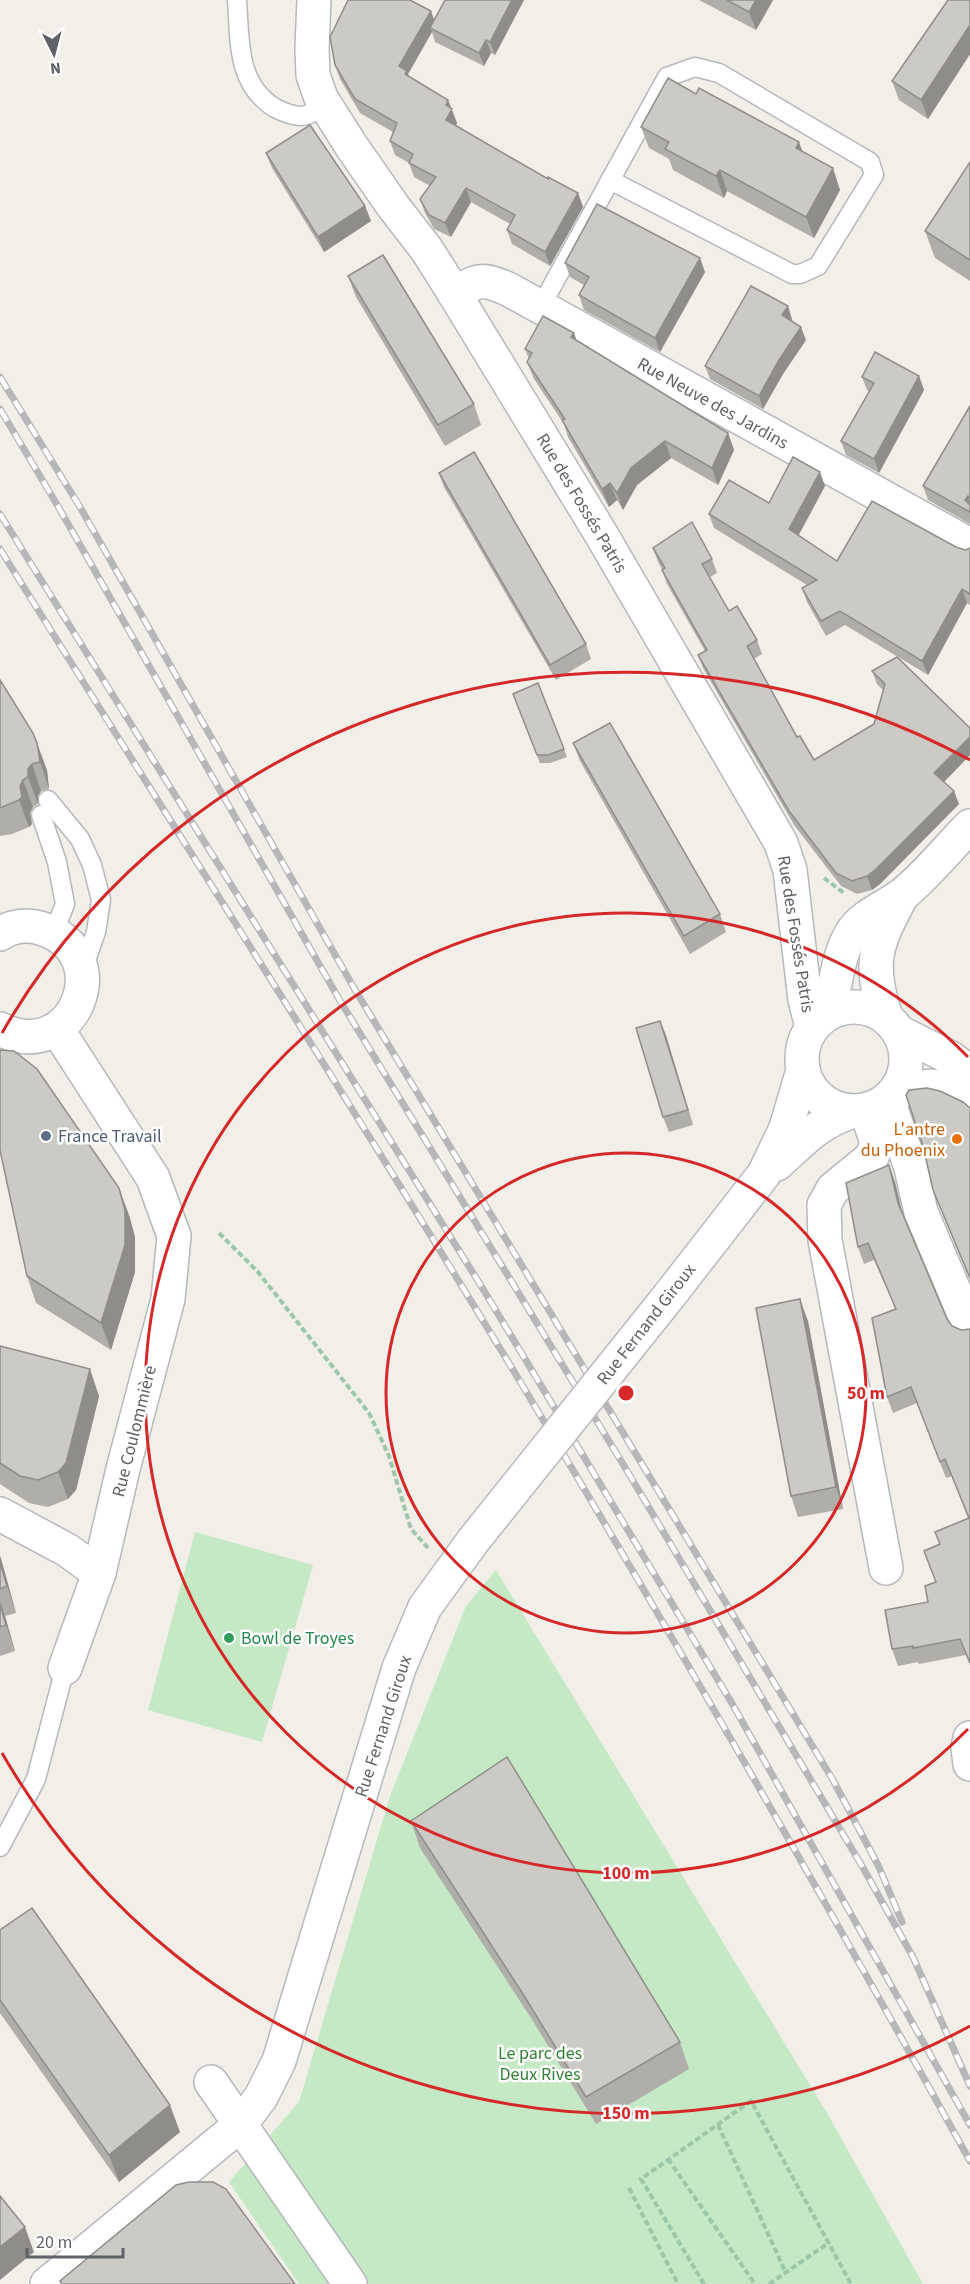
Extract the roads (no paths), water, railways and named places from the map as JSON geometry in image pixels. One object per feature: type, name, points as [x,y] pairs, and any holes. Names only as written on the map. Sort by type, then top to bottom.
[{"type":"street","name":"Rue des Fossés Patris","points":[[314,0],[313,75],[321,98],[352,147],[427,250],[454,293],[601,534],[781,843],[790,870],[805,1000],[820,1020]]},
{"type":"street","name":"Rue Neuve des Jardins","points":[[454,293],[476,282],[489,281],[970,545]]},
{"type":"street","points":[[903,894],[882,933],[875,965],[876,987],[892,1025],[905,1047],[907,1063],[903,1078],[875,1103],[834,1107],[820,1099],[809,1086],[803,1070],[802,1051],[835,991],[840,959],[851,932],[868,917],[903,894],[970,826]]},
{"type":"street","points":[[0,1029],[13,1036],[36,1037],[57,1029],[74,1013],[82,993],[82,970],[72,948],[54,932],[31,925],[2,930]]},
{"type":"street","points":[[820,1020],[843,1008],[858,1007],[873,1010],[892,1025],[951,1058],[970,1073]]},
{"type":"street","name":"Rue Coulommière","points":[[57,1029],[153,1178],[174,1236],[168,1299],[123,1469],[99,1573],[65,1668]]},
{"type":"street","name":"Rue Fernand Giroux","points":[[764,1174],[786,1128],[803,1070]]},
{"type":"street","name":"Rue Fernand Giroux","points":[[46,2284],[240,2125],[261,2097],[279,2061],[399,1668],[425,1607],[473,1541],[764,1174],[812,1131],[831,1119],[919,1086],[940,1085],[962,1093],[970,1100]]},
{"type":"street","points":[[875,1103],[911,1168],[921,1212],[970,1328]]},
{"type":"street","points":[[875,1103],[877,1143],[872,1157],[832,1189],[824,1205],[825,1240],[886,1568]]},
{"type":"street","points":[[0,1514],[67,1550],[99,1573]]},
{"type":"street","points":[[970,1737],[968,1748],[970,1764]]},
{"type":"street","points":[[211,2082],[350,2284]]},
{"type":"lane","points":[[237,0],[239,48],[252,87],[266,102],[284,113],[302,116],[327,107]]},
{"type":"lane","points":[[540,308],[610,180],[667,77],[695,67],[719,74],[870,162],[874,175],[818,266],[800,274],[792,274],[610,180]]},
{"type":"lane","points":[[54,932],[65,904],[44,807],[80,839],[92,865],[101,900],[96,932],[82,970]]},
{"type":"lane","name":"Rue Coulommière","points":[[0,1847],[36,1779],[65,1668]]},
{"type":"railway","points":[[0,377],[80,507],[354,988],[833,1780],[879,1867],[902,1922]]},
{"type":"railway","points":[[0,409],[59,508],[339,999],[623,1464],[862,1866],[913,1957],[970,2086]]},
{"type":"railway","points":[[0,514],[483,1289],[730,1700],[970,2125]]},
{"type":"railway","points":[[0,549],[327,1069],[521,1383],[749,1770],[970,2161]]},
{"type":"place","name":"France Travail","points":[[46,1136]]},
{"type":"place","name":"L'antre du Phoenix","points":[[957,1139]]},
{"type":"place","name":"Bowl de Troyes","points":[[229,1638]]},
{"type":"park label","name":"Le parc des Deux Rives","points":[[540,2063]]}]
